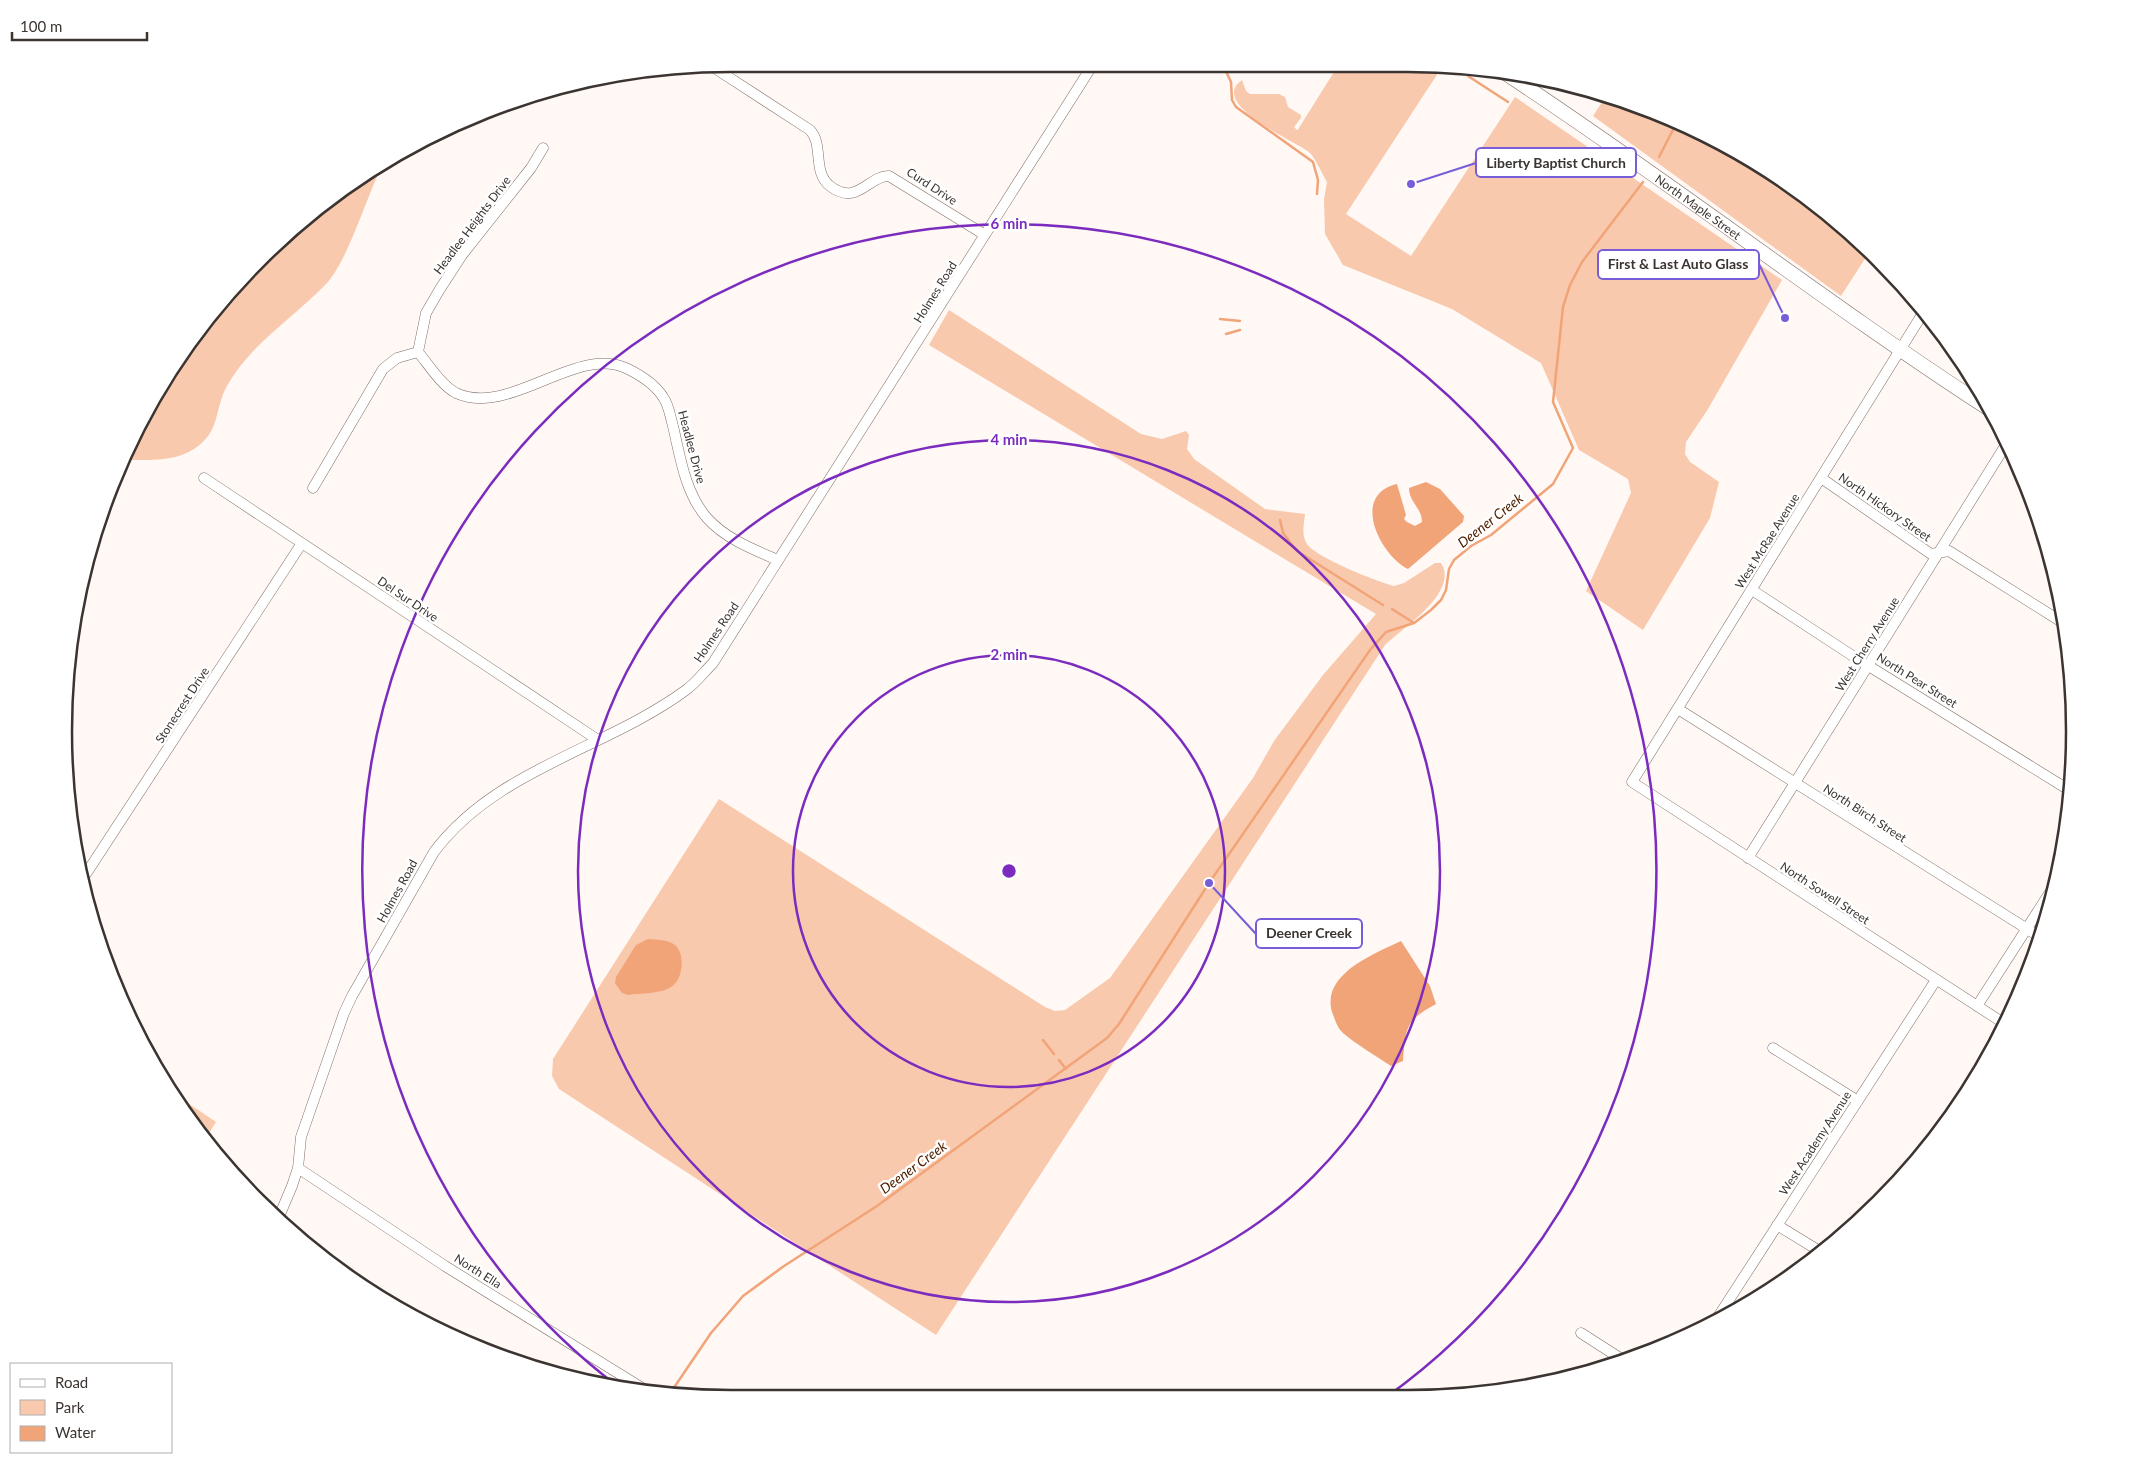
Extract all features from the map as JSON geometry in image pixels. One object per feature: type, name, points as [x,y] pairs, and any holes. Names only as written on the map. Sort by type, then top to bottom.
[{"type":"main road","name":"North Maple Street","points":[[1518,82],[1665,181],[1901,352],[1978,402]]},
{"type":"street","name":"Curd Drive","points":[[721,72],[810,130],[815,138],[820,174],[823,180],[833,189],[854,192],[864,189],[884,176],[890,176],[985,235]]},
{"type":"street","name":"Holmes Road","points":[[281,1211],[298,1168],[301,1137],[348,1005],[434,852],[445,837],[490,799],[688,690],[713,663],[1088,72]]},
{"type":"street","name":"Headlee Heights Drive","points":[[418,352],[426,314],[440,289],[462,255],[531,168],[543,148]]},
{"type":"street","name":"West McRae Avenue","points":[[1632,782],[1901,352],[1920,318]]},
{"type":"street","points":[[313,488],[383,369],[397,358],[418,352]]},
{"type":"street","name":"Headlee Drive","points":[[418,352],[449,388],[458,394],[475,398],[505,394],[585,366],[608,364],[626,368],[644,378],[656,387],[668,406],[684,474],[692,495],[705,516],[730,538],[778,560]]},
{"type":"street","name":"West Cherry Avenue","points":[[1748,858],[2003,449]]},
{"type":"street","name":"Del Sur Drive","points":[[204,478],[598,740]]},
{"type":"street","name":"North Hickory Street","points":[[1821,478],[1931,554],[1949,551],[2057,619]]},
{"type":"street","name":"Stonecrest Drive","points":[[88,871],[302,543]]},
{"type":"street","name":"North Pear Street","points":[[1752,590],[1868,665],[2064,786]]},
{"type":"street","name":"North Birch Street","points":[[1678,709],[2035,934]]},
{"type":"street","name":"North Sowell Street","points":[[1632,782],[2000,1021]]},
{"type":"street","points":[[1977,1006],[2044,903]]},
{"type":"street","name":"West Academy Avenue","points":[[1722,1310],[1936,980]]},
{"type":"street","points":[[1773,1048],[1858,1101]]},
{"type":"street","name":"North Ella","points":[[298,1168],[445,1266],[634,1383]]},
{"type":"street","points":[[1777,1225],[1816,1249]]},
{"type":"street","points":[[1581,1333],[1617,1356]]},
{"type":"green space","points":[[1334,72],[1438,73],[1346,214],[1411,256],[1515,97],[1782,280],[1708,409],[1686,442],[1685,454],[1690,462],[1719,482],[1710,518],[1643,630],[1586,591],[1631,493],[1628,479],[1579,450],[1541,363],[1452,309],[1343,265],[1325,234],[1324,199],[1327,182],[1314,159],[1309,152],[1273,131],[1245,111],[1236,100],[1234,90],[1242,80],[1246,91],[1250,94],[1279,94],[1285,97],[1288,107],[1301,115],[1301,118],[1294,127],[1297,130]]},
{"type":"green space","points":[[1602,102],[1660,123],[1699,140],[1774,184],[1809,209],[1842,236],[1865,258],[1841,296],[1593,116]]},
{"type":"green space","points":[[377,176],[343,259],[335,272],[314,296],[260,344],[237,371],[223,395],[216,420],[209,435],[203,442],[186,453],[169,458],[131,460],[161,402],[209,330],[236,297],[297,236],[330,209]]},
{"type":"green space","points":[[949,310],[1141,434],[1162,439],[1186,431],[1189,435],[1187,449],[1194,459],[1265,509],[1305,514],[1303,533],[1305,541],[1312,549],[1334,562],[1394,586],[1404,583],[1435,563],[1441,563],[1445,574],[1443,586],[1426,609],[1385,645],[936,1335],[559,1089],[552,1076],[553,1059],[719,799],[1045,1007],[1055,1011],[1065,1010],[1110,978],[1253,778],[1274,741],[1323,675],[1376,614],[929,345]]},
{"type":"green space","points":[[187,1103],[216,1122],[209,1133]]},
{"type":"water","points":[[1426,482],[1440,489],[1464,516],[1463,522],[1408,569],[1398,562],[1380,539],[1374,525],[1372,512],[1375,500],[1383,490],[1397,484],[1406,515],[1404,519],[1415,526],[1422,522],[1409,488]]},
{"type":"water","points":[[648,939],[669,942],[678,949],[681,954],[682,967],[678,979],[671,987],[662,991],[628,995],[622,993],[615,983],[616,977],[636,945]]},
{"type":"water","points":[[1401,941],[1430,986],[1436,1004],[1418,1015],[1409,1026],[1405,1040],[1403,1061],[1391,1066],[1354,1042],[1341,1031],[1332,1012],[1331,999],[1334,987],[1352,967],[1377,952]]},
{"type":"waterway","points":[[1226,72],[1231,82],[1232,100],[1236,107],[1313,162],[1318,180],[1317,194]]},
{"type":"waterway","points":[[1468,76],[1508,102]]},
{"type":"waterway","name":"Deener Creek","points":[[1659,157],[1673,129]]},
{"type":"waterway","name":"Deener Creek","points":[[674,1388],[711,1333],[743,1296],[784,1266],[877,1206],[1107,1038],[1119,1024],[1209,883],[1370,650],[1386,632],[1414,623],[1431,610],[1441,600],[1446,590],[1449,569],[1454,560],[1471,546],[1491,535],[1553,484],[1573,448],[1553,402],[1563,307],[1570,285],[1582,262],[1643,182]]},
{"type":"waterway","points":[[1220,319],[1240,321]]},
{"type":"waterway","points":[[1226,334],[1240,330]]},
{"type":"waterway","points":[[1280,520],[1283,533],[1297,551],[1383,605]]},
{"type":"waterway","points":[[1392,609],[1414,623]]},
{"type":"waterway","points":[[1043,1040],[1054,1054]]},
{"type":"waterway","points":[[1059,1060],[1066,1069]]},
{"type":"place","name":"Liberty Baptist Church","points":[[1411,184]]},
{"type":"place","name":"First & Last Auto Glass","points":[[1785,318]]},
{"type":"place","name":"Deener Creek","points":[[1209,883]]}]
